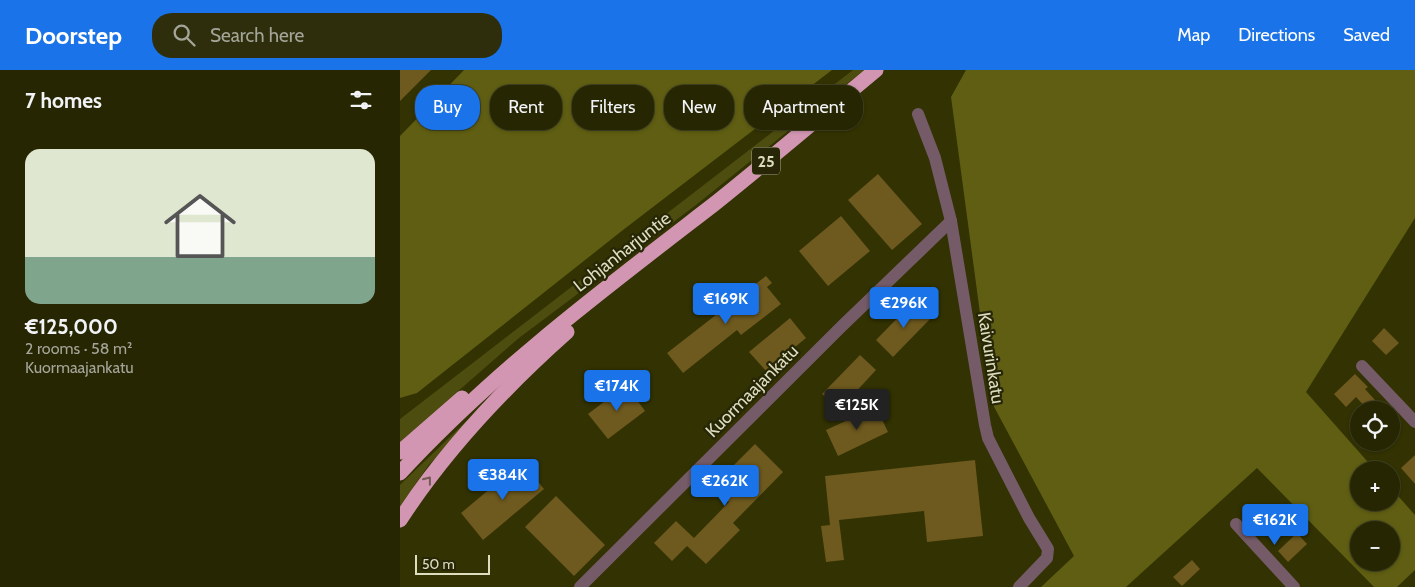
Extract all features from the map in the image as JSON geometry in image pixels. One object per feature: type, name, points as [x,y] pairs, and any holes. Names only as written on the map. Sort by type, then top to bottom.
[{"type":"highway","name":"Lohjanharjuntie","points":[[400,473],[455,418],[502,375],[588,302],[778,152],[876,70]]},
{"type":"highway","points":[[400,520],[422,486],[478,418],[525,369],[654,250]]},
{"type":"highway","points":[[400,452],[509,357],[588,302]]},
{"type":"street","name":"Kaivurinkatu","points":[[918,114],[935,158],[951,221],[988,438],[1029,518],[1048,549],[1046,558],[1019,587]]},
{"type":"street","name":"Kuormaajankatu","points":[[580,587],[951,221]]},
{"type":"street","points":[[1362,366],[1415,422]]},
{"type":"street","points":[[1236,524],[1294,587]]},
{"type":"shaded area","points":[[464,70],[832,70],[812,85],[744,85],[744,130],[754,130],[623,230],[417,393],[400,398],[400,136],[415,121],[415,130],[480,130],[480,85],[449,85]]},
{"type":"shaded area","points":[[853,70],[864,70],[845,85],[834,85]]},
{"type":"shaded area","points":[[966,70],[1415,70],[1415,218],[1306,392],[1350,442],[1350,451],[1358,451],[1367,461],[1350,461],[1350,511],[1400,511],[1400,498],[1415,515],[1415,570],[1397,587],[1374,587],[1358,571],[1400,571],[1400,521],[1350,521],[1350,563],[1257,468],[1126,587],[1041,587],[1074,556],[992,403],[951,97]]},
{"type":"shaded area","points":[[775,130],[789,130],[696,205],[519,338],[400,442],[400,419]]},
{"type":"shaded area","points":[[481,407],[428,466],[400,506],[400,485]]},
{"type":"building","points":[[400,70],[431,70],[415,85],[400,101]]},
{"type":"building","points":[[878,174],[922,224],[892,250],[848,200]]},
{"type":"building","points":[[841,216],[870,251],[828,286],[799,251]]},
{"type":"building","points":[[766,276],[772,283],[767,287],[781,304],[741,335],[737,330],[683,373],[667,353]]},
{"type":"building","points":[[914,301],[931,318],[893,357],[876,340]]},
{"type":"building","points":[[790,318],[806,338],[766,371],[749,352]]},
{"type":"building","points":[[1384,328],[1399,343],[1386,355],[1372,341]]},
{"type":"building","points":[[860,355],[876,370],[839,410],[822,394]]},
{"type":"building","points":[[1355,374],[1368,387],[1365,389],[1376,401],[1360,401],[1356,397],[1346,407],[1334,394]]},
{"type":"building","points":[[626,385],[645,411],[608,439],[588,414]]},
{"type":"building","points":[[876,407],[888,432],[838,456],[826,430]]},
{"type":"building","points":[[755,444],[783,472],[733,523],[740,530],[706,564],[687,546],[672,561],[654,543],[676,521],[694,538],[729,502],[713,486]]},
{"type":"building","points":[[1415,455],[1415,484],[1401,468]]},
{"type":"building","points":[[975,460],[983,536],[927,542],[924,511],[839,520],[844,560],[826,562],[821,526],[830,525],[825,476]]},
{"type":"building","points":[[522,462],[544,489],[483,540],[461,513]]},
{"type":"building","points":[[556,496],[605,545],[574,576],[525,527]]},
{"type":"building","points":[[1297,533],[1307,544],[1288,562],[1278,551]]},
{"type":"building","points":[[1192,560],[1200,569],[1182,586],[1173,577]]}]
